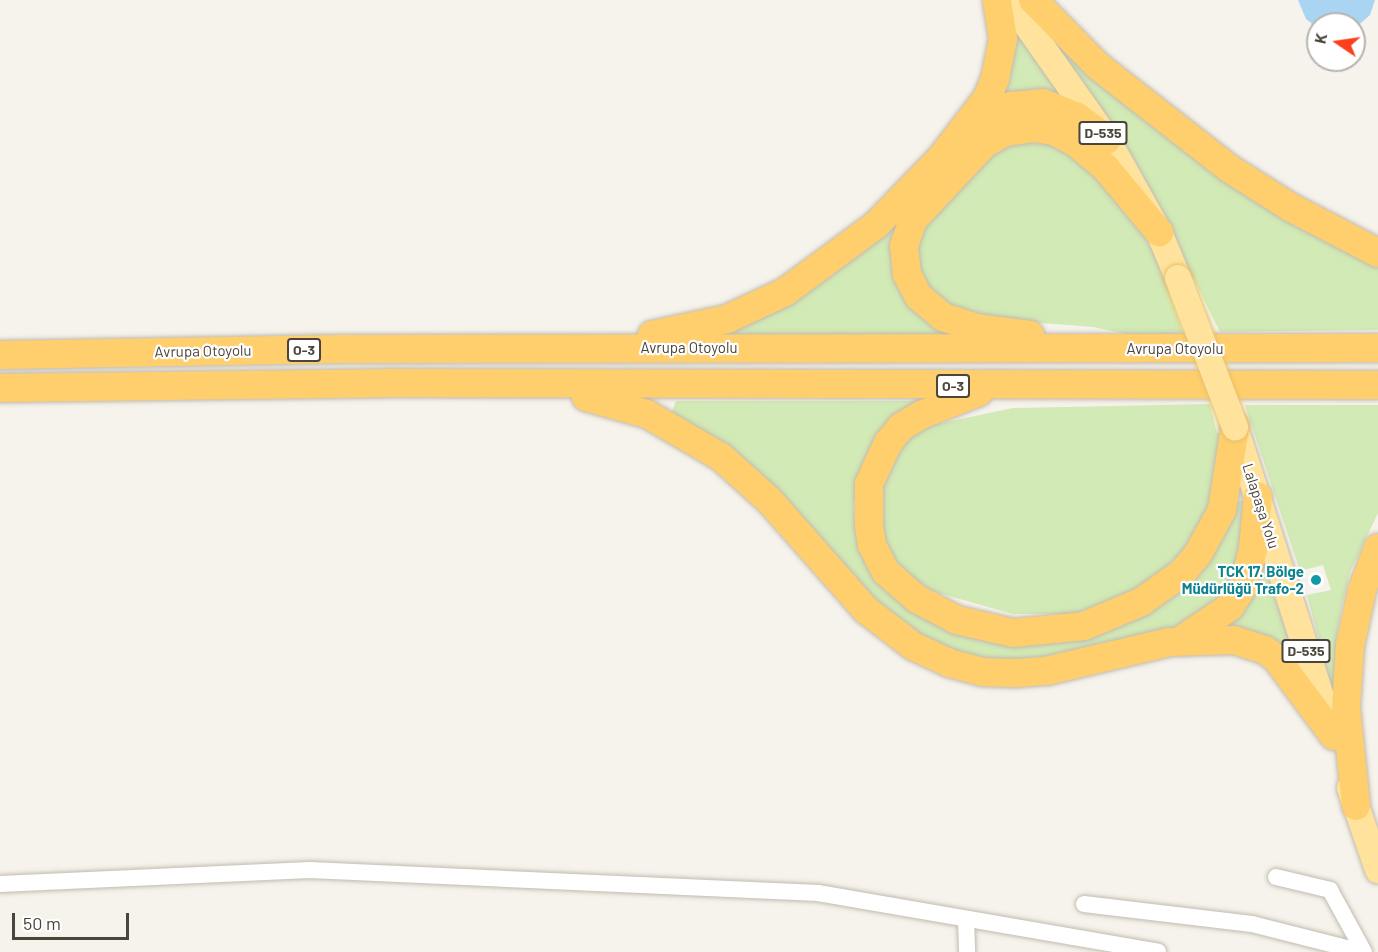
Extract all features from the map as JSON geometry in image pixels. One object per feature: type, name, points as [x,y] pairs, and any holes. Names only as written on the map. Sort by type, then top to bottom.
[{"type":"highway","points":[[607,348],[727,319],[785,292],[848,249],[876,225],[965,130],[987,98],[1000,60],[1003,20],[997,0]]},
{"type":"highway","points":[[1033,0],[1098,66],[1230,169],[1290,207],[1378,253]]},
{"type":"highway","points":[[965,130],[995,111],[1026,102],[1060,109],[1107,139]]},
{"type":"highway","points":[[1084,350],[1041,337],[977,328],[929,308],[911,285],[905,267],[904,246],[913,220],[984,144],[1005,132],[1034,128],[1054,131],[1092,154],[1159,232]]},
{"type":"highway","name":"Avrupa Otoyolu","points":[[0,355],[607,348],[1084,350],[1378,348]]},
{"type":"highway","name":"O-3","points":[[0,388],[373,383],[1378,385]]},
{"type":"highway","points":[[528,385],[647,414],[721,457],[769,500],[866,610],[913,646],[949,663],[983,672],[1016,674],[1046,671],[1170,642],[1196,633],[1237,598],[1249,572],[1258,496]]},
{"type":"highway","points":[[995,386],[940,407],[902,428],[877,462],[867,506],[872,545],[886,572],[899,585],[957,620],[1013,633],[1084,626],[1141,602],[1182,573],[1198,554],[1222,510],[1235,427]]},
{"type":"highway","points":[[1356,806],[1346,708],[1350,646],[1362,590],[1378,548]]},
{"type":"highway","points":[[1170,642],[1221,639],[1265,650],[1290,672],[1334,736]]},
{"type":"main road","name":"D-535","points":[[1010,0],[1107,139],[1159,232]]},
{"type":"main road","name":"Lalapaşa Yolu","points":[[1159,232],[1235,427],[1356,806]]},
{"type":"main road","name":"D-535","points":[[1356,806],[1378,870]]},
{"type":"street","points":[[0,884],[310,870],[818,893],[1158,952]]},
{"type":"street","points":[[1276,877],[1330,891],[1364,952]]},
{"type":"street","points":[[1084,904],[1252,924],[1364,952]]},
{"type":"street","points":[[966,919],[967,952]]},
{"type":"green space","points":[[1015,29],[1066,102],[992,104]]},
{"type":"green space","points":[[1064,43],[1378,264],[1378,330],[1220,332],[1135,161],[1058,48]]},
{"type":"green space","points":[[1035,138],[1080,158],[1143,233],[1160,266],[1183,334],[1127,334],[1093,327],[966,317],[918,279],[914,242],[920,229],[1004,143]]},
{"type":"green space","points":[[901,212],[895,257],[969,336],[717,336]]},
{"type":"green space","points":[[676,401],[927,401],[877,438],[864,460],[853,507],[858,541],[939,625],[1142,614],[1189,584],[1233,502],[1243,501],[1247,518],[1227,595],[1190,626],[1007,667],[910,637],[671,414]]},
{"type":"green space","points":[[1210,404],[1217,433],[1221,433],[1218,492],[1179,561],[1175,558],[1154,579],[1128,595],[1074,614],[1013,614],[935,592],[914,580],[887,551],[878,514],[885,472],[909,436],[927,426],[1013,408]]},
{"type":"green space","points":[[1245,405],[1378,405],[1378,513],[1350,572],[1342,605],[1336,640],[1335,701],[1307,595],[1331,590],[1323,565],[1300,571]]},
{"type":"green space","points":[[1261,555],[1297,665],[1225,632],[1224,623]]},
{"type":"water","points":[[1298,0],[1375,0],[1370,15],[1366,18],[1366,12],[1306,12],[1306,19]]},
{"type":"place","name":"TCK 17. Bölge Müdürlüğü Trafo-2","points":[[1316,580]]}]
